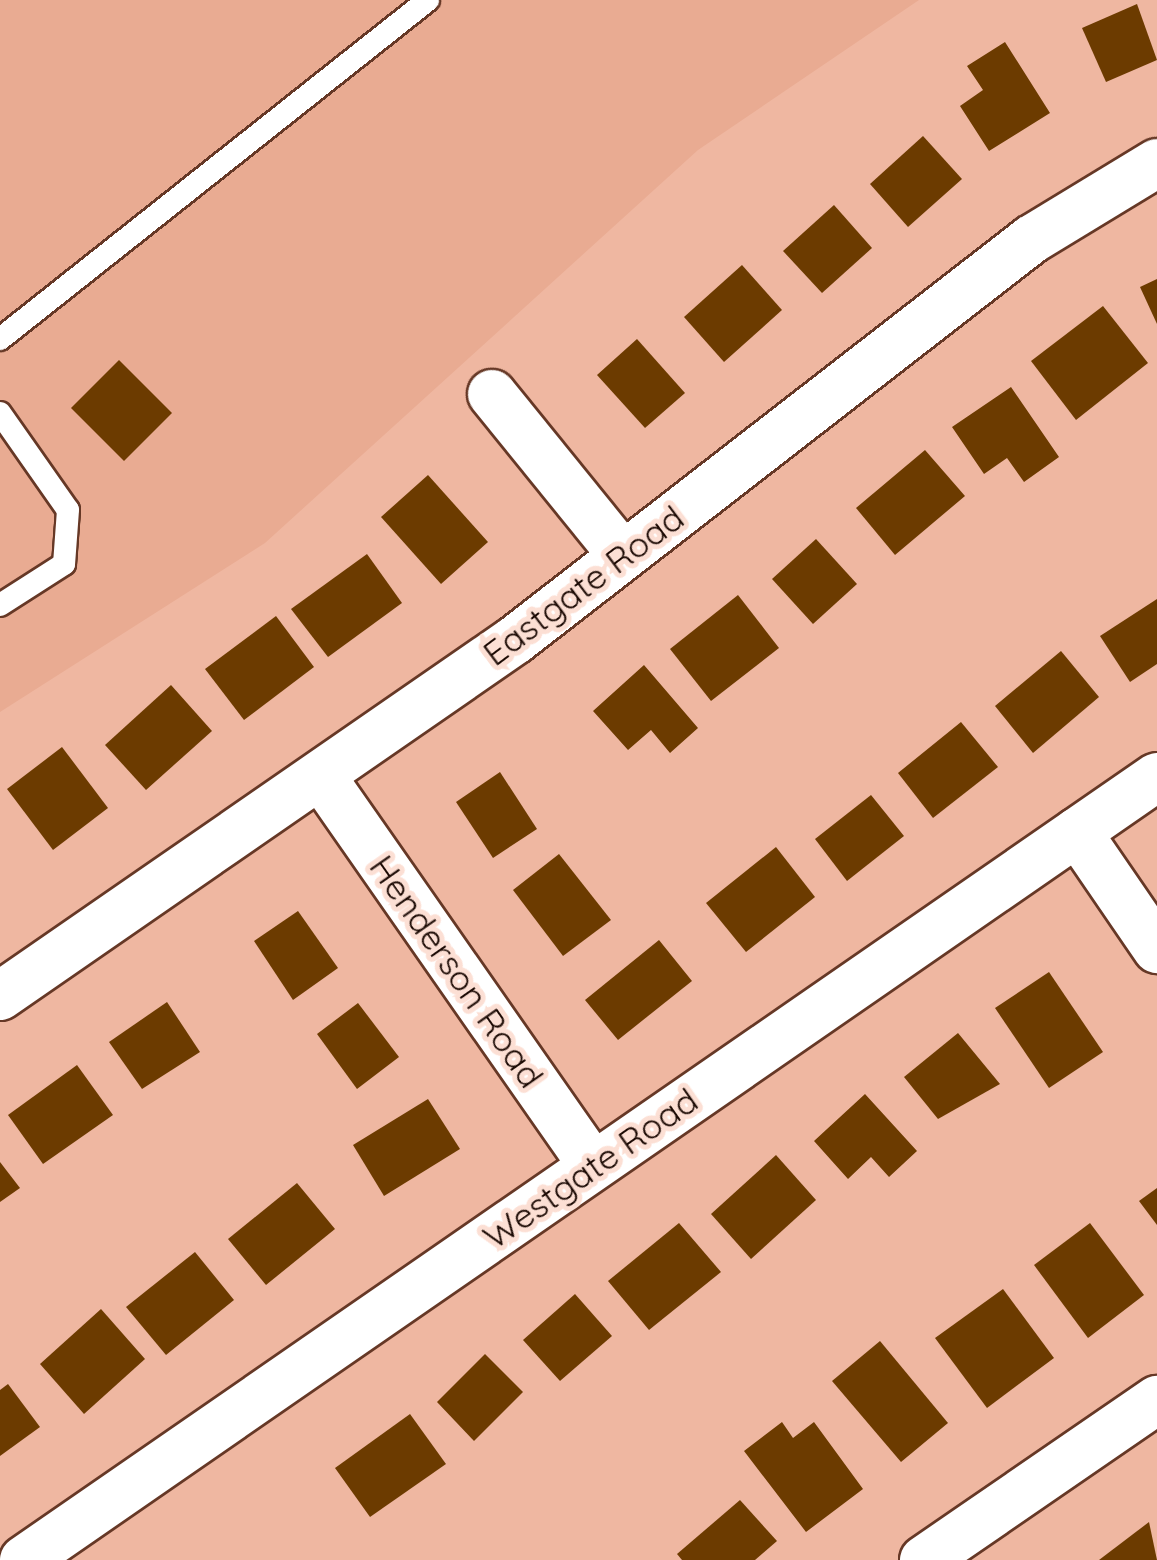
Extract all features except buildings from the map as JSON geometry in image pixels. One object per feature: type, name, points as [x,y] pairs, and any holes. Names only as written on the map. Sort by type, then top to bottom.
[{"type":"street","name":"Eastgate Road","points":[[0,996],[321,776],[623,556],[1032,239],[1157,163]]},
{"type":"street","points":[[492,394],[623,556]]},
{"type":"street","name":"Henderson Road","points":[[321,776],[592,1166]]},
{"type":"street","name":"Westgate Road","points":[[24,1560],[1157,776]]},
{"type":"street","points":[[1077,832],[1157,948]]},
{"type":"street","points":[[924,1560],[1157,1400]]},
{"type":"lane","points":[[0,339],[428,0]]},
{"type":"lane","points":[[0,413],[68,510],[64,564],[0,605]]},
{"type":"shaded area","points":[[0,0],[919,0],[698,150],[265,543],[0,712]]}]
